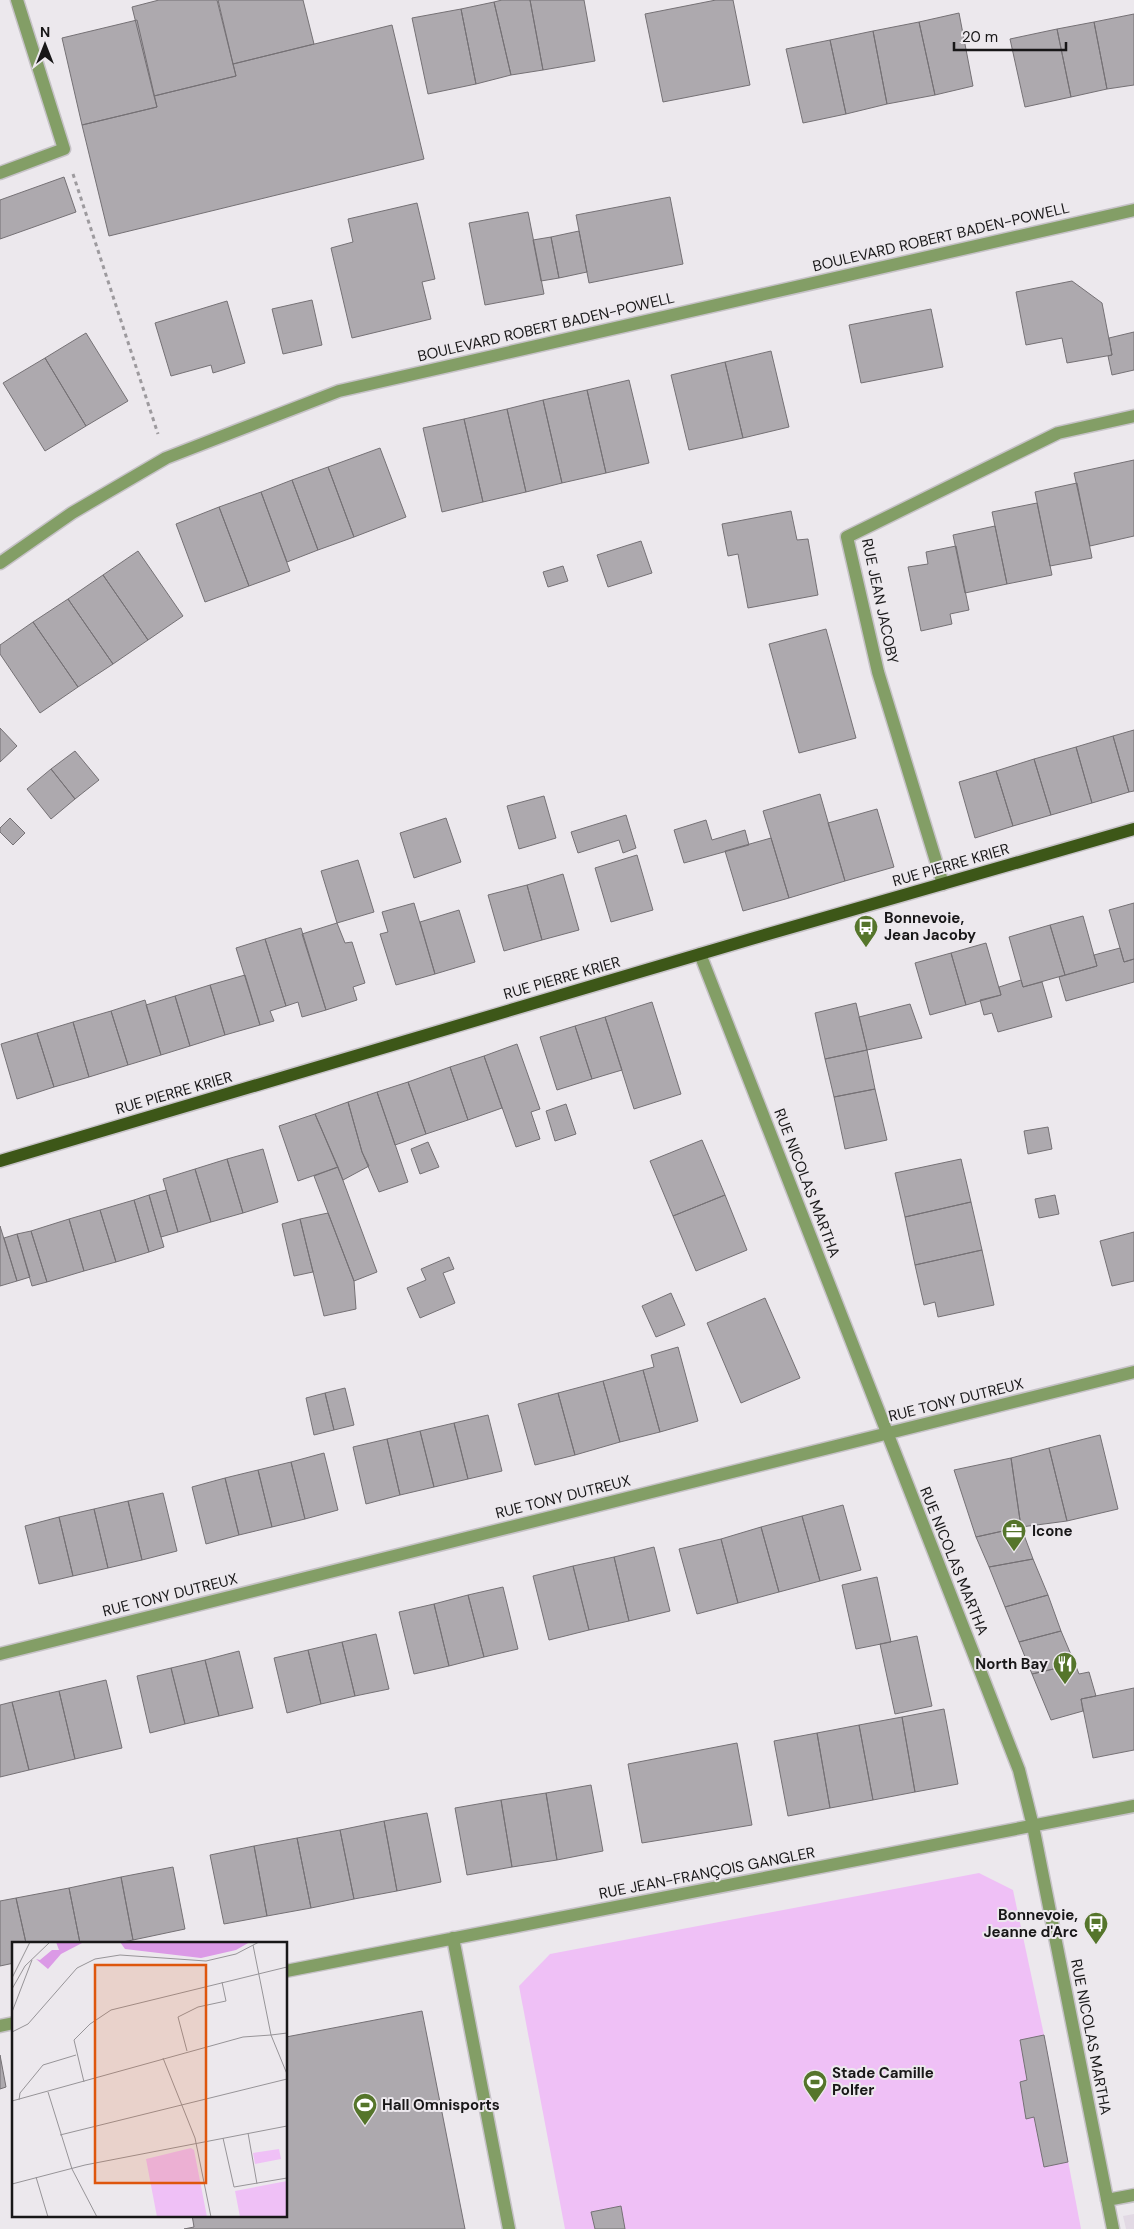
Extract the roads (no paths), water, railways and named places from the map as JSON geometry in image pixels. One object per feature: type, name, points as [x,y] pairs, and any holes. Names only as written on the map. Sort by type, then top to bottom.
[{"type":"main road","name":"RUE PIERRE KRIER","points":[[0,1161],[700,954],[1134,829]]},
{"type":"street","points":[[0,173],[64,149],[17,0]]},
{"type":"street","name":"BOULEVARD ROBERT BADEN-POWELL","points":[[0,564],[72,513],[166,458],[340,391],[1134,210]]},
{"type":"street","name":"RUE JEAN JACOBY","points":[[943,884],[878,672],[848,537],[1058,433],[1134,416]]},
{"type":"street","name":"RUE NICOLAS MARTHA","points":[[700,954],[1019,1770],[1033,1826],[1113,2229]]},
{"type":"street","name":"RUE TONY DUTREUX","points":[[0,1654],[1134,1372]]},
{"type":"street","name":"RUE JEAN-FRANÇOIS GANGLER","points":[[288,1971],[1134,1806]]},
{"type":"street","points":[[453,1938],[508,2229]]},
{"type":"street","points":[[1107,2200],[1134,2195]]},
{"type":"place","name":"Bonnevoie, Jean Jacoby","points":[[866,948]]},
{"type":"place","name":"Icone","points":[[1014,1552]]},
{"type":"place","name":"North Bay","points":[[1065,1685]]},
{"type":"place","name":"Bonnevoie, Jeanne d'Arc","points":[[1096,1945]]},
{"type":"place","name":"Stade Camille Polfer","points":[[815,2103]]},
{"type":"place","name":"Hall Omnisports","points":[[365,2126]]}]
